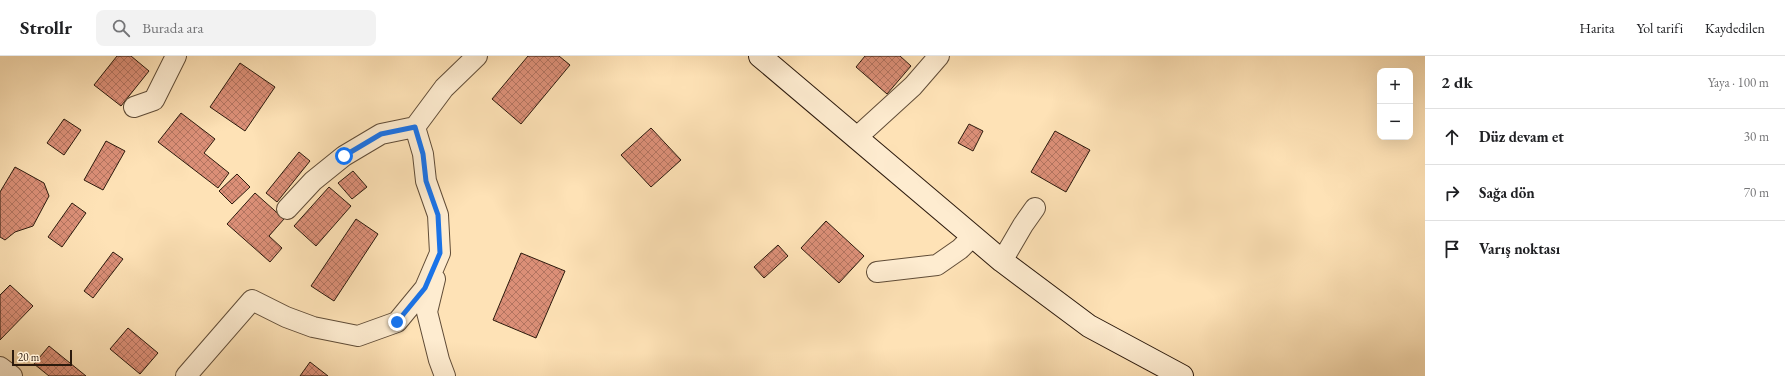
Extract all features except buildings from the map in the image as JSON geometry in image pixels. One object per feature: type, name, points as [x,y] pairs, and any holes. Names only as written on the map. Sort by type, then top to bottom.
[{"type":"main road","points":[[760,56],[1002,261],[1089,326],[1182,376]]},
{"type":"street","points":[[134,107],[154,100],[176,56]]},
{"type":"street","points":[[287,209],[313,181],[344,156],[381,134],[415,127],[444,88],[477,56]]},
{"type":"street","points":[[856,138],[913,86],[939,56]]},
{"type":"street","points":[[415,127],[423,154],[426,181],[438,215],[440,253],[427,312],[439,360],[445,376]]},
{"type":"street","points":[[1002,261],[1034,208]]},
{"type":"street","points":[[877,272],[937,265],[960,249],[973,236]]},
{"type":"street","points":[[186,376],[252,300],[286,317],[313,327],[358,336],[397,322],[425,288],[440,253]]},
{"type":"street","points":[[0,367],[12,376]]},
{"type":"route","points":[[344,156],[381,134],[415,127],[423,154],[426,181],[438,215],[440,253],[425,288],[397,322]]}]
